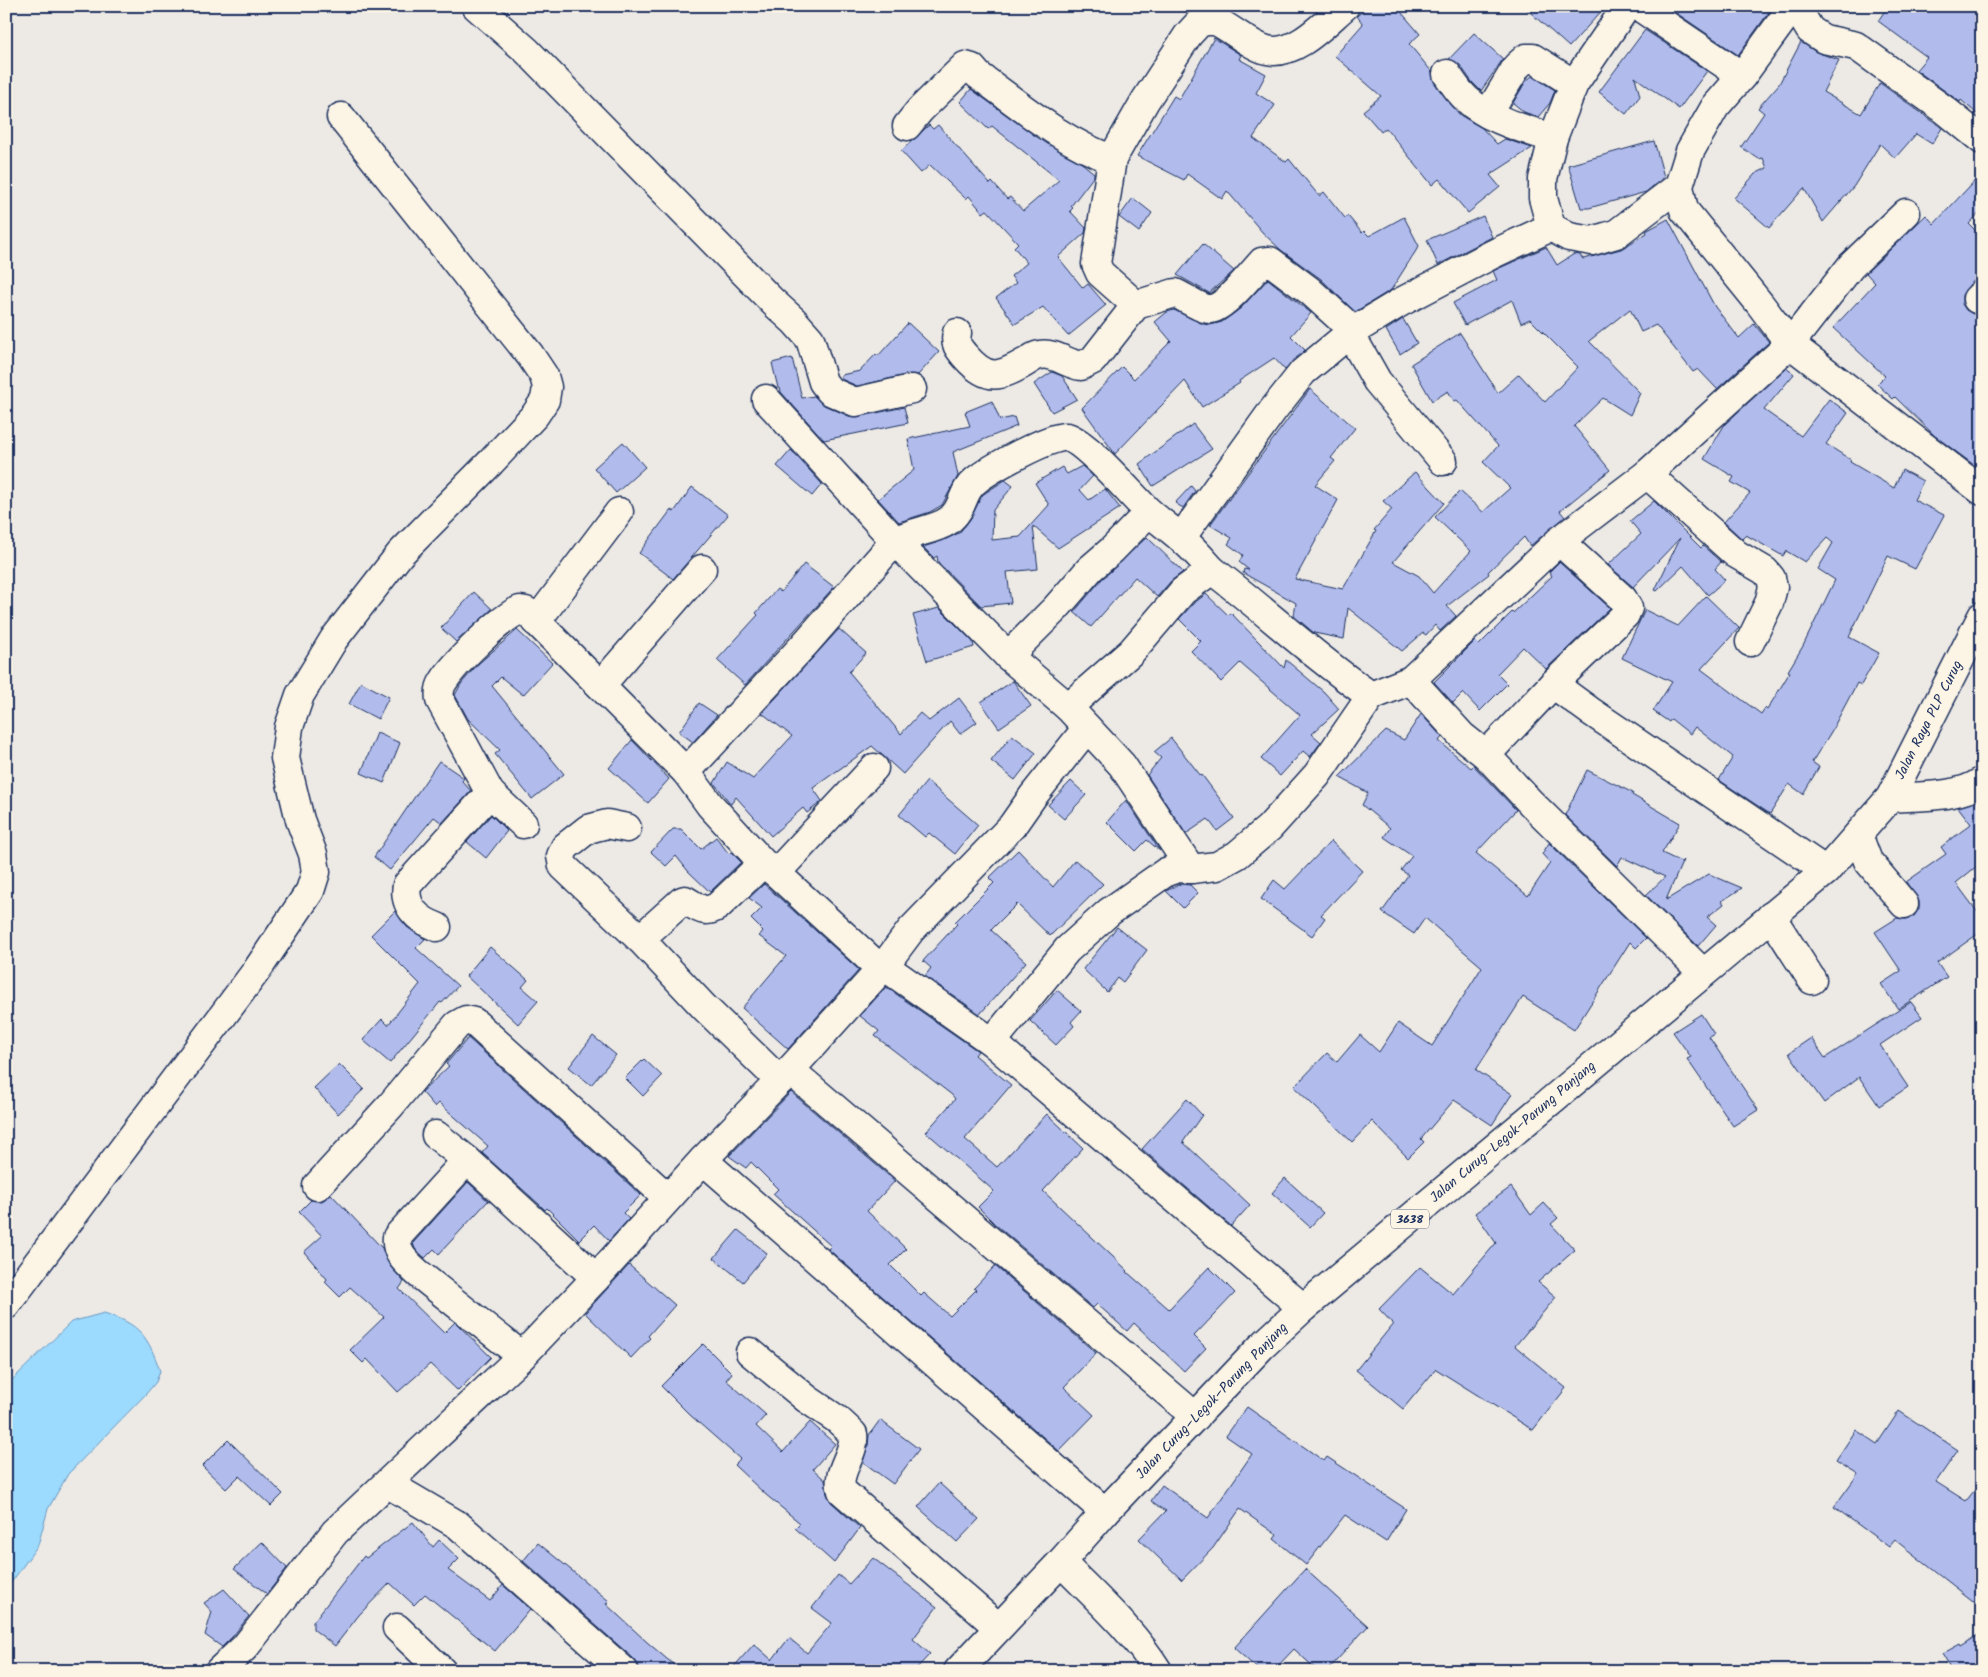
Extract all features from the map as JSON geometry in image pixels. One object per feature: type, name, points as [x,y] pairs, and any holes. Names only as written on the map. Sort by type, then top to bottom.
[{"type":"street","points":[[476,6],[526,51],[773,302],[804,331],[810,339],[823,382],[830,391],[855,402],[912,389]]},
{"type":"street","points":[[1136,305],[1100,273],[1096,264],[1112,159],[1145,101],[1199,23],[1216,21],[1267,50],[1280,50],[1300,44],[1345,6]]},
{"type":"street","points":[[1627,6],[1574,84],[1553,138],[1543,179],[1543,198],[1551,227],[1569,237],[1592,241],[1616,234],[1678,186]]},
{"type":"street","points":[[1638,6],[1742,76]]},
{"type":"street","points":[[1792,6],[1742,76],[1715,107],[1690,151],[1678,186],[1684,210],[1790,344],[1982,491]]},
{"type":"street","points":[[1798,6],[1801,16],[1810,30],[1824,39],[1856,46],[1938,104],[1982,140]]},
{"type":"street","points":[[1488,114],[1516,66],[1526,58],[1533,58],[1574,84]]},
{"type":"street","points":[[907,126],[926,104],[965,66],[972,68],[978,75],[1070,140],[1094,153],[1112,159]]},
{"type":"street","points":[[1447,74],[1458,90],[1473,105],[1495,118],[1553,138]]},
{"type":"street","points":[[6,1305],[251,978],[310,891],[316,872],[313,854],[300,820],[285,758],[289,727],[300,696],[316,666],[334,639],[400,554],[492,462],[535,415],[545,400],[547,386],[544,376],[530,355],[341,116]]},
{"type":"street","points":[[992,1042],[1067,950],[1108,912],[1166,872],[1178,868],[1191,869],[1218,866],[1237,856],[1269,828],[1317,776],[1371,696],[1411,680],[1559,541],[1646,474],[1790,344],[1851,266],[1906,213]]},
{"type":"street","points":[[1181,538],[1273,410],[1303,372],[1350,333],[1410,297],[1492,254],[1551,227]]},
{"type":"street","points":[[957,333],[956,342],[959,349],[974,366],[989,375],[1004,375],[1039,355],[1058,357],[1068,363],[1080,366],[1093,360],[1136,305],[1175,294],[1212,309],[1222,304],[1262,262],[1270,260],[1343,321],[1382,387],[1443,461]]},
{"type":"street","points":[[766,399],[895,541],[1008,656],[1068,707],[1122,765],[1191,869]]},
{"type":"street","points":[[686,772],[804,644],[895,541],[906,534],[937,526],[947,521],[957,512],[963,503],[969,486],[976,480],[1006,460],[1062,437],[1071,439],[1106,468],[1149,512],[1181,538],[1212,570],[1240,591],[1337,673],[1371,696]]},
{"type":"street","points":[[1646,474],[1736,554],[1765,571],[1770,578],[1773,587],[1769,603],[1750,642]]},
{"type":"street","points":[[536,622],[619,512]]},
{"type":"street","points":[[1008,656],[1056,608],[1090,569],[1112,550],[1149,512]]},
{"type":"street","points":[[1486,755],[1553,684],[1625,615],[1628,608],[1623,600],[1559,541]]},
{"type":"street","points":[[601,685],[702,569]]},
{"type":"street","points":[[1068,707],[1130,652],[1184,591],[1212,570]]},
{"type":"street","points":[[523,824],[490,793],[440,700],[439,690],[443,681],[464,657],[506,618],[520,610],[526,612],[601,685],[686,772],[710,805],[769,868],[872,961],[884,966],[992,1042],[1304,1308]]},
{"type":"street","name":"Jalan Raya PLP Curug","points":[[1890,798],[1980,627]]},
{"type":"street","points":[[1411,680],[1462,736],[1486,755],[1531,803],[1703,973]]},
{"type":"street","points":[[1553,684],[1826,871]]},
{"type":"street","points":[[219,1671],[245,1647],[335,1532],[522,1356],[703,1160],[785,1076],[884,966],[911,930],[1012,826],[1033,796],[1087,728]]},
{"type":"street","points":[[640,939],[682,901],[685,900],[704,910],[711,910],[718,906],[769,868],[874,768]]},
{"type":"street","points":[[1890,798],[1962,791],[1982,781]]},
{"type":"street","points":[[437,927],[422,919],[410,907],[406,900],[407,885],[490,793]]},
{"type":"street","name":"Jalan Curug–Legok–Parung Panjang","points":[[958,1671],[1261,1347],[1304,1308],[1826,871],[1890,798]]},
{"type":"street","points":[[627,828],[607,824],[588,829],[566,846],[561,856],[563,866],[640,939],[704,1007],[1196,1417]]},
{"type":"street","points":[[1858,835],[1868,861],[1904,904]]},
{"type":"street","points":[[1771,916],[1812,980]]},
{"type":"street","points":[[317,1186],[391,1105],[457,1025],[466,1020],[474,1022],[668,1198]]},
{"type":"street","points":[[436,1135],[467,1160],[596,1278]]},
{"type":"street","points":[[467,1160],[397,1237],[396,1246],[404,1260],[419,1274],[522,1356]]},
{"type":"street","points":[[703,1160],[1106,1512]]},
{"type":"street","points":[[750,1352],[807,1399],[838,1420],[853,1434],[852,1450],[839,1484],[842,1491],[998,1627]]},
{"type":"street","points":[[388,1484],[458,1525],[624,1671]]},
{"type":"street","points":[[1061,1562],[1130,1632],[1158,1671]]},
{"type":"street","points":[[397,1628],[442,1671]]},
{"type":"water","points":[[104,1313],[126,1322],[141,1333],[151,1349],[160,1371],[156,1382],[146,1394],[68,1474],[48,1509],[38,1545],[6,1590],[6,1386],[71,1322]]},
{"type":"building","points":[[1368,6],[1396,6],[1420,34],[1409,44],[1432,72],[1434,82],[1460,115],[1482,128],[1497,144],[1505,139],[1532,148],[1490,175],[1500,187],[1468,213],[1439,179],[1432,185],[1386,128],[1381,132],[1363,111],[1381,96],[1335,56],[1363,24],[1357,16]]},
{"type":"building","points":[[1523,6],[1606,6],[1569,47]]},
{"type":"building","points":[[1666,6],[1761,6],[1769,12],[1738,55]]},
{"type":"building","points":[[1888,6],[1982,6],[1982,118],[1961,100],[1960,102],[1916,70],[1927,57],[1878,21]]},
{"type":"building","points":[[1645,30],[1707,71],[1679,109],[1635,77],[1640,96],[1626,114],[1599,92]]},
{"type":"building","points":[[1474,33],[1503,59],[1481,91],[1460,65],[1449,59]]},
{"type":"building","points":[[1214,38],[1241,55],[1239,59],[1266,74],[1256,93],[1275,105],[1253,138],[1286,162],[1289,159],[1319,196],[1324,192],[1345,218],[1348,216],[1362,233],[1364,231],[1369,236],[1404,217],[1419,246],[1391,290],[1355,312],[1321,279],[1281,250],[1263,233],[1227,191],[1222,199],[1187,174],[1184,180],[1137,156],[1174,96],[1179,99]]},
{"type":"building","points":[[1801,42],[1816,52],[1839,60],[1823,92],[1861,114],[1880,83],[1942,128],[1932,144],[1916,134],[1895,158],[1880,144],[1854,186],[1823,222],[1804,188],[1769,228],[1734,198],[1755,174],[1767,168],[1763,158],[1759,159],[1741,147],[1764,113],[1758,108],[1779,84]]},
{"type":"building","points":[[1532,76],[1555,90],[1550,103],[1538,117],[1524,112],[1513,103],[1526,81]]},
{"type":"building","points":[[971,89],[1034,135],[1083,164],[1094,173],[1094,176],[1071,206],[1073,208],[1070,211],[1086,228],[1085,233],[1058,257],[1083,288],[1088,284],[1106,305],[1068,336],[1043,307],[1015,324],[996,298],[1016,283],[1011,276],[1027,263],[1014,247],[1018,243],[987,210],[983,213],[969,196],[966,199],[930,165],[921,173],[901,151],[929,125],[933,129],[938,125],[990,184],[992,182],[1007,199],[1010,197],[1023,211],[1059,180],[992,126],[988,129],[960,102]]},
{"type":"building","points":[[1654,141],[1664,177],[1646,192],[1589,208],[1581,208],[1568,165]]},
{"type":"building","points":[[1982,173],[1982,210],[1969,224],[1982,237],[1982,279],[1971,283],[1962,295],[1962,304],[1966,310],[1973,314],[1982,314],[1982,471],[1935,436],[1895,397],[1893,399],[1877,384],[1885,376],[1833,328],[1875,283],[1866,273],[1926,215],[1934,224]]},
{"type":"building","points":[[1133,198],[1152,213],[1139,232],[1119,217]]},
{"type":"building","points":[[1483,216],[1492,237],[1438,265],[1427,240]]},
{"type":"building","points":[[1668,219],[1715,307],[1739,338],[1754,324],[1769,342],[1717,389],[1698,369],[1693,372],[1656,325],[1641,332],[1630,309],[1589,341],[1640,393],[1630,415],[1603,398],[1574,426],[1610,470],[1560,511],[1565,517],[1530,546],[1524,537],[1488,572],[1489,574],[1447,606],[1456,616],[1440,631],[1435,625],[1426,635],[1423,633],[1402,651],[1348,608],[1344,639],[1314,633],[1294,616],[1296,603],[1243,573],[1244,569],[1249,570],[1239,562],[1243,555],[1228,544],[1232,538],[1210,525],[1310,389],[1355,428],[1331,458],[1335,461],[1315,485],[1338,500],[1295,579],[1343,589],[1376,531],[1374,530],[1392,509],[1383,501],[1415,472],[1444,503],[1393,562],[1419,576],[1433,593],[1471,551],[1435,517],[1460,491],[1483,512],[1510,488],[1483,462],[1498,446],[1457,400],[1454,401],[1448,391],[1432,401],[1411,364],[1460,333],[1498,393],[1519,374],[1545,402],[1578,367],[1530,319],[1521,323],[1512,300],[1465,325],[1453,303],[1497,280],[1493,271],[1546,247],[1557,265],[1574,254],[1580,255],[1583,259],[1621,249],[1647,233],[1646,231]]},
{"type":"building","points":[[1203,244],[1234,271],[1209,293],[1177,275]]},
{"type":"building","points":[[1268,279],[1311,313],[1291,336],[1305,350],[1285,370],[1274,358],[1239,381],[1240,383],[1202,407],[1185,381],[1115,454],[1082,408],[1122,367],[1134,379],[1171,341],[1155,322],[1167,312],[1174,310],[1203,324],[1210,325],[1222,322],[1241,308]]},
{"type":"building","points":[[1403,319],[1417,343],[1400,354],[1386,330]]},
{"type":"building","points":[[908,323],[939,352],[918,375],[909,374],[857,386],[841,379],[841,375],[860,371],[876,354],[878,356]]},
{"type":"building","points":[[792,358],[802,398],[814,396],[824,405],[849,416],[858,417],[904,407],[908,423],[824,440],[778,388],[772,363]]},
{"type":"building","points":[[1786,368],[1794,374],[1764,410],[1801,436],[1829,399],[1848,413],[1826,444],[1851,460],[1850,462],[1894,488],[1902,470],[1923,481],[1914,500],[1944,515],[1915,569],[1888,556],[1849,637],[1879,653],[1861,685],[1857,683],[1831,732],[1812,762],[1819,767],[1803,794],[1789,784],[1770,814],[1719,780],[1733,757],[1695,727],[1690,734],[1671,719],[1669,722],[1653,711],[1672,682],[1622,658],[1645,610],[1678,626],[1706,596],[1739,628],[1701,669],[1761,714],[1765,708],[1767,710],[1790,672],[1788,671],[1803,646],[1835,580],[1818,569],[1833,543],[1827,538],[1805,562],[1786,551],[1783,556],[1746,535],[1742,539],[1724,522],[1750,493],[1731,482],[1734,477],[1704,459],[1725,424]]},
{"type":"building","points":[[1052,372],[1062,376],[1077,399],[1052,412],[1034,384]]},
{"type":"building","points":[[992,401],[1000,420],[1014,417],[1017,426],[953,452],[958,476],[942,505],[930,512],[899,522],[878,499],[914,470],[908,439],[970,426],[965,412]]},
{"type":"building","points":[[1193,424],[1212,449],[1153,486],[1139,464]]},
{"type":"building","points":[[623,442],[645,467],[616,493],[594,468]]},
{"type":"building","points":[[791,450],[822,484],[812,496],[777,466]]},
{"type":"building","points":[[1082,466],[1093,476],[1080,490],[1089,500],[1105,489],[1120,508],[1058,548],[1033,526],[1038,569],[1007,572],[1011,603],[981,606],[938,562],[937,556],[934,558],[923,547],[959,533],[971,518],[982,495],[1005,480],[1013,486],[993,510],[992,540],[1020,537],[1049,505],[1035,483],[1062,467],[1067,474]]},
{"type":"building","points":[[1191,486],[1195,491],[1183,508],[1175,503]]},
{"type":"building","points":[[692,487],[728,515],[673,579],[639,553],[671,510],[674,512]]},
{"type":"building","points":[[1654,501],[1701,548],[1703,546],[1721,562],[1715,569],[1725,580],[1708,595],[1683,566],[1657,591],[1655,590],[1680,538],[1633,587],[1608,565],[1641,534],[1630,521]]},
{"type":"building","points":[[1147,537],[1183,572],[1171,581],[1157,597],[1135,577],[1091,627],[1074,612],[1101,580]]},
{"type":"building","points":[[1559,562],[1610,608],[1546,669],[1523,647],[1497,674],[1507,684],[1480,711],[1463,693],[1453,703],[1434,682],[1475,641],[1479,645],[1552,576],[1549,572]]},
{"type":"building","points":[[804,564],[834,587],[745,685],[717,660],[758,615],[756,613],[777,589],[781,592]]},
{"type":"building","points":[[474,592],[492,609],[456,642],[441,628]]},
{"type":"building","points":[[1206,594],[1228,615],[1231,613],[1284,668],[1286,660],[1324,692],[1339,709],[1312,734],[1321,742],[1310,757],[1303,751],[1280,776],[1261,759],[1300,715],[1240,663],[1221,682],[1191,651],[1201,641],[1179,619],[1194,603]]},
{"type":"building","points":[[939,608],[973,642],[974,647],[927,661],[913,615]]},
{"type":"building","points":[[839,629],[866,653],[849,672],[901,734],[920,713],[929,721],[959,698],[977,722],[960,734],[950,721],[903,774],[872,746],[813,788],[822,801],[820,803],[807,813],[803,808],[771,836],[736,797],[731,804],[714,783],[727,762],[753,779],[792,736],[762,713]]},
{"type":"building","points":[[517,630],[552,663],[523,695],[501,677],[492,686],[564,774],[532,799],[495,754],[500,750],[468,719],[455,695],[461,684],[478,664]]},
{"type":"building","points":[[1013,681],[1031,706],[999,728],[981,702]]},
{"type":"building","points":[[361,682],[389,697],[378,719],[349,704]]},
{"type":"building","points":[[699,703],[717,715],[693,742],[679,732]]},
{"type":"building","points":[[1421,714],[1442,737],[1439,741],[1471,768],[1474,765],[1516,810],[1476,853],[1528,896],[1550,863],[1542,854],[1549,843],[1646,938],[1636,948],[1630,942],[1574,1030],[1523,997],[1476,1070],[1512,1094],[1492,1125],[1454,1100],[1421,1139],[1424,1142],[1408,1158],[1372,1121],[1352,1142],[1294,1087],[1327,1053],[1337,1062],[1360,1035],[1379,1052],[1398,1023],[1432,1046],[1482,967],[1425,918],[1414,934],[1382,912],[1408,875],[1401,870],[1412,856],[1384,837],[1390,828],[1362,805],[1368,793],[1339,777],[1386,731],[1404,740]]},
{"type":"building","points":[[377,733],[400,743],[384,783],[361,773]]},
{"type":"building","points":[[1012,735],[1036,753],[1015,780],[991,761]]},
{"type":"building","points":[[1171,738],[1234,818],[1217,831],[1208,819],[1186,834],[1147,775],[1161,758],[1154,752]]},
{"type":"building","points":[[632,740],[669,779],[648,803],[609,768]]},
{"type":"building","points":[[439,761],[464,778],[462,781],[471,791],[442,823],[434,817],[390,870],[374,857]]},
{"type":"building","points":[[1587,770],[1633,793],[1632,795],[1680,823],[1662,853],[1681,862],[1683,860],[1666,900],[1709,874],[1742,888],[1722,901],[1724,904],[1707,917],[1716,925],[1698,946],[1646,895],[1665,877],[1622,857],[1617,866],[1565,815]]},
{"type":"building","points":[[927,781],[978,825],[955,854],[929,833],[925,837],[899,815]]},
{"type":"building","points":[[1071,781],[1086,795],[1064,819],[1048,805]]},
{"type":"building","points":[[1982,799],[1982,862],[1956,883],[1982,918],[1982,931],[1937,963],[1947,977],[1898,1009],[1881,984],[1901,971],[1875,932],[1897,918],[1906,919],[1914,916],[1919,909],[1919,901],[1906,882],[1946,854],[1941,847],[1971,824],[1958,807]]},
{"type":"building","points":[[1126,800],[1160,851],[1147,840],[1136,851],[1107,822]]},
{"type":"building","points":[[491,815],[507,831],[486,858],[467,842]]},
{"type":"building","points":[[673,829],[681,829],[701,849],[716,837],[729,854],[731,852],[741,862],[710,892],[688,871],[676,856],[666,866],[651,852]]},
{"type":"building","points":[[1331,841],[1362,871],[1321,915],[1325,918],[1312,936],[1261,899],[1274,880],[1285,889]]},
{"type":"building","points":[[1018,850],[1053,887],[1075,860],[1103,884],[1050,936],[1017,904],[991,930],[1026,962],[980,1014],[925,976],[931,968],[923,961],[957,924],[955,922],[994,883],[989,878]]},
{"type":"building","points":[[764,884],[859,970],[788,1049],[742,1008],[786,956],[759,936],[763,931],[751,919],[762,908],[749,898]]},
{"type":"building","points":[[1180,884],[1190,885],[1198,893],[1183,908],[1166,891]]},
{"type":"building","points":[[395,911],[407,927],[425,939],[416,948],[458,986],[442,1003],[440,1002],[390,1063],[363,1040],[382,1019],[388,1025],[420,984],[371,935]]},
{"type":"building","points":[[1117,927],[1147,950],[1123,982],[1118,978],[1107,992],[1083,969]]},
{"type":"building","points":[[490,947],[528,980],[522,987],[538,1001],[518,1024],[466,976]]},
{"type":"building","points":[[886,987],[978,1051],[975,1055],[1011,1085],[965,1139],[997,1167],[1047,1114],[1083,1148],[1043,1191],[1127,1272],[1169,1309],[1209,1267],[1235,1293],[1194,1336],[1206,1348],[1184,1371],[1134,1323],[1127,1331],[1097,1304],[1093,1308],[996,1225],[978,1207],[994,1191],[926,1132],[955,1099],[875,1036],[879,1031],[860,1016]]},
{"type":"building","points":[[1057,990],[1081,1011],[1071,1022],[1074,1026],[1056,1045],[1030,1021]]},
{"type":"building","points":[[1911,1002],[1922,1017],[1880,1045],[1908,1087],[1879,1106],[1859,1077],[1824,1103],[1789,1053],[1811,1038],[1825,1058]]},
{"type":"building","points":[[1701,1014],[1714,1034],[1709,1037],[1758,1110],[1733,1126],[1687,1059],[1691,1057],[1673,1032]]},
{"type":"building","points":[[593,1036],[616,1055],[591,1085],[569,1067]]},
{"type":"building","points":[[468,1038],[641,1195],[623,1213],[629,1219],[609,1241],[594,1225],[579,1240],[547,1208],[545,1210],[482,1153],[488,1146],[439,1103],[435,1107],[422,1092],[449,1066],[446,1064]]},
{"type":"building","points":[[644,1059],[662,1076],[643,1096],[625,1078]]},
{"type":"building","points":[[339,1064],[364,1089],[338,1114],[314,1088]]},
{"type":"building","points":[[791,1092],[895,1181],[867,1211],[906,1249],[890,1265],[921,1296],[924,1293],[950,1316],[976,1290],[974,1288],[995,1266],[1096,1353],[1064,1387],[1094,1415],[1059,1451],[828,1249],[831,1246],[773,1194],[778,1189],[751,1162],[746,1168],[729,1156]]},
{"type":"building","points":[[1187,1099],[1202,1115],[1183,1142],[1250,1205],[1231,1226],[1142,1149]]},
{"type":"building","points":[[1285,1178],[1323,1213],[1310,1227],[1272,1193]]},
{"type":"building","points":[[468,1182],[488,1201],[439,1254],[434,1249],[425,1258],[415,1249],[413,1243]]},
{"type":"building","points":[[1511,1187],[1531,1215],[1544,1203],[1558,1218],[1551,1224],[1575,1250],[1538,1282],[1556,1297],[1515,1346],[1566,1388],[1533,1430],[1436,1369],[1403,1409],[1356,1370],[1393,1324],[1379,1309],[1420,1267],[1453,1294],[1496,1243],[1475,1213]]},
{"type":"building","points":[[331,1194],[382,1248],[390,1266],[404,1282],[399,1289],[444,1333],[455,1322],[491,1357],[458,1391],[430,1364],[398,1392],[367,1359],[363,1363],[350,1350],[384,1317],[350,1287],[340,1297],[325,1282],[327,1279],[304,1252],[322,1236],[299,1212],[311,1200],[322,1201]]},
{"type":"building","points":[[738,1230],[767,1253],[743,1282],[714,1258]]},
{"type":"building","points":[[629,1265],[675,1305],[648,1336],[650,1338],[631,1358],[585,1313]]},
{"type":"building","points":[[703,1344],[732,1373],[726,1380],[766,1415],[756,1426],[783,1452],[810,1422],[835,1444],[813,1469],[825,1480],[827,1494],[831,1502],[860,1528],[834,1563],[795,1528],[800,1523],[734,1465],[740,1459],[690,1415],[661,1386]]},
{"type":"building","points":[[1247,1407],[1324,1461],[1327,1457],[1406,1509],[1386,1542],[1345,1515],[1306,1565],[1274,1539],[1277,1535],[1240,1509],[1213,1548],[1182,1580],[1139,1539],[1166,1511],[1151,1501],[1162,1485],[1208,1518],[1252,1454],[1226,1436]]},
{"type":"building","points":[[1899,1411],[1958,1450],[1936,1482],[1966,1501],[1982,1481],[1982,1608],[1895,1540],[1889,1547],[1834,1507],[1858,1474],[1836,1460],[1856,1430],[1877,1444]]},
{"type":"building","points":[[880,1420],[919,1449],[893,1484],[863,1462],[869,1435]]},
{"type":"building","points":[[228,1440],[283,1494],[271,1506],[239,1476],[226,1489],[202,1466]]},
{"type":"building","points":[[939,1483],[979,1519],[957,1542],[918,1507]]},
{"type":"building","points":[[413,1522],[433,1547],[439,1540],[459,1559],[448,1570],[490,1601],[503,1585],[530,1609],[495,1651],[425,1594],[414,1605],[390,1583],[359,1615],[335,1646],[313,1629],[313,1622],[364,1556],[366,1558]]},
{"type":"building","points":[[262,1542],[287,1568],[267,1594],[234,1569]]},
{"type":"building","points":[[538,1543],[609,1601],[606,1604],[681,1671],[639,1671],[639,1666],[634,1659],[523,1561]]},
{"type":"building","points":[[873,1558],[937,1607],[913,1639],[930,1654],[914,1671],[730,1671],[754,1644],[772,1660],[789,1638],[807,1653],[832,1623],[812,1608],[838,1575],[849,1584]]},
{"type":"building","points":[[1305,1569],[1368,1626],[1327,1671],[1318,1671],[1294,1649],[1273,1671],[1260,1671],[1234,1648]]},
{"type":"building","points":[[224,1589],[249,1616],[222,1647],[205,1635],[212,1612],[204,1603]]},
{"type":"building","points":[[1982,1633],[1982,1671],[1952,1671],[1942,1654],[1960,1644],[1961,1646]]}]
